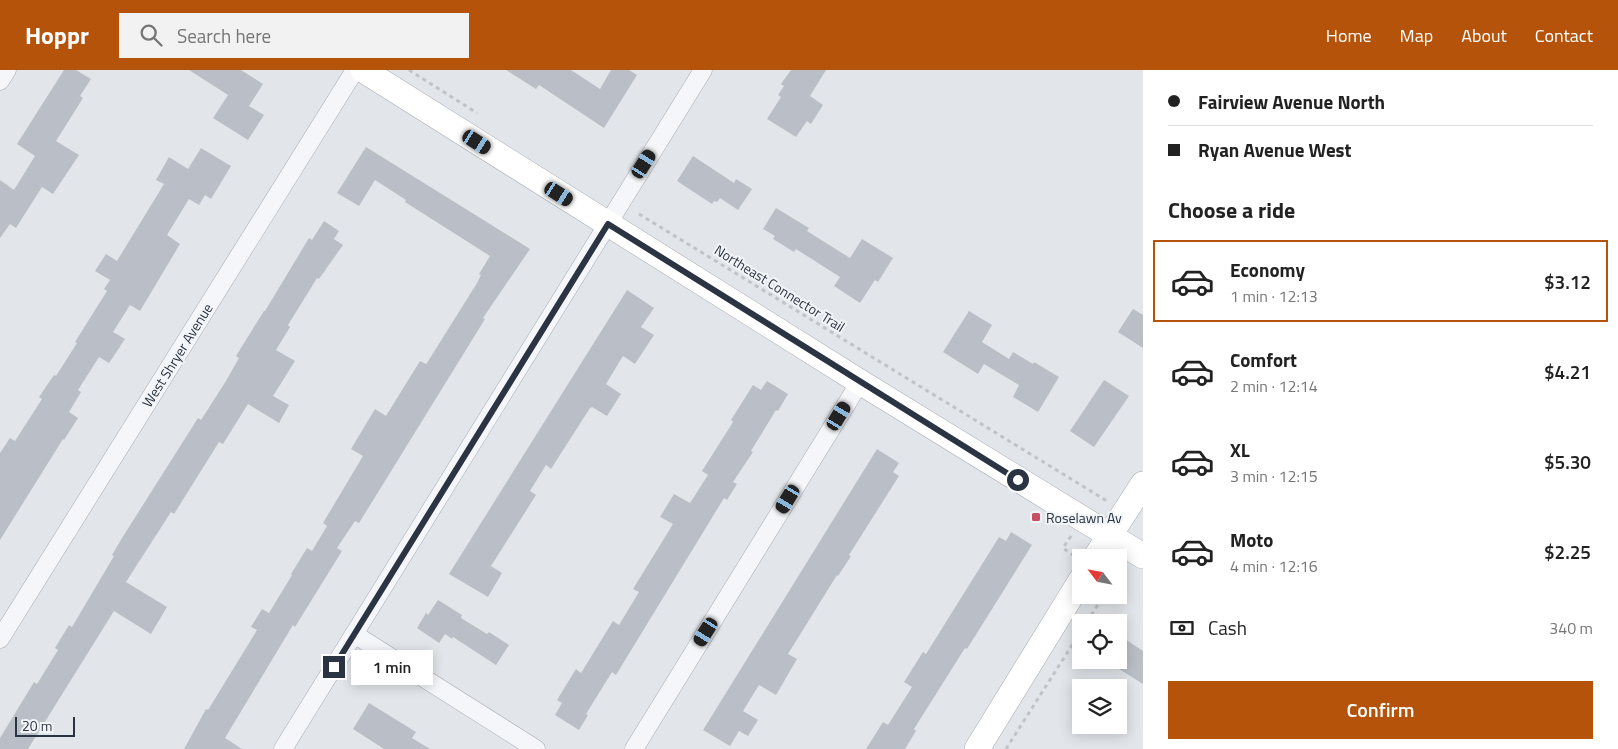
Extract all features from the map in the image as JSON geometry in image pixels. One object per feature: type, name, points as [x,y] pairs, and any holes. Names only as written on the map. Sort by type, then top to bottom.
[{"type":"street","points":[[0,81],[7,70]]},
{"type":"street","name":"West Shryer Avenue","points":[[0,640],[354,70]]},
{"type":"street","points":[[363,70],[860,382],[1143,556]]},
{"type":"street","points":[[283,749],[703,70]]},
{"type":"street","points":[[634,749],[860,382]]},
{"type":"street","points":[[1101,549],[1143,484]]},
{"type":"street","points":[[977,749],[1072,595]]},
{"type":"street","points":[[354,634],[536,749]]},
{"type":"path","points":[[409,70],[484,118]]},
{"type":"path","name":"Northeast Connector Trail","points":[[620,203],[1095,494],[1126,511]]},
{"type":"path","points":[[1006,749],[1072,645]]},
{"type":"building","points":[[64,70],[76,70],[91,79],[80,96],[83,98],[56,141],[79,155],[53,194],[42,187],[16,228],[10,224],[0,238],[0,180],[14,190],[35,156],[17,144]]},
{"type":"building","points":[[189,70],[241,70],[263,84],[249,106],[264,115],[248,140],[213,118],[228,95]]},
{"type":"building","points":[[506,70],[571,70],[600,89],[611,70],[629,70],[637,75],[604,128],[539,85],[536,89]]},
{"type":"building","points":[[791,70],[826,70],[810,96],[823,105],[811,124],[807,121],[796,137],[767,119],[781,97],[778,95],[784,86],[781,84]]},
{"type":"building","points":[[366,147],[530,249],[483,318],[485,319],[359,523],[355,521],[337,548],[342,551],[295,627],[293,625],[225,738],[242,749],[184,749],[206,709],[208,710],[257,630],[251,627],[262,609],[269,613],[307,548],[312,551],[327,526],[323,523],[363,456],[351,449],[375,409],[386,416],[420,361],[427,363],[477,283],[481,275],[479,274],[490,256],[405,202],[406,200],[375,180],[359,206],[337,193]]},
{"type":"building","points":[[201,148],[231,166],[211,199],[205,195],[199,205],[189,199],[167,235],[180,244],[140,311],[130,305],[113,332],[125,339],[109,363],[99,357],[78,390],[81,392],[69,412],[78,418],[0,540],[0,453],[10,438],[15,441],[42,399],[39,397],[54,375],[56,376],[107,291],[104,289],[110,280],[95,271],[106,254],[117,261],[164,184],[156,180],[169,157],[188,169]]},
{"type":"building","points":[[693,156],[734,183],[736,179],[752,189],[738,210],[720,198],[712,204],[677,181]]},
{"type":"building","points":[[776,208],[809,228],[807,231],[850,258],[862,239],[893,258],[878,282],[875,280],[860,303],[834,286],[840,277],[796,249],[794,252],[773,239],[775,236],[763,229]]},
{"type":"building","points":[[324,221],[339,231],[334,239],[343,245],[319,279],[317,278],[288,325],[290,327],[276,350],[295,361],[273,396],[289,405],[279,423],[248,404],[223,444],[219,442],[174,514],[171,512],[126,582],[167,607],[151,634],[114,611],[28,749],[0,749],[0,738],[34,682],[37,684],[58,650],[55,648],[69,625],[72,627],[114,556],[112,555],[122,538],[198,418],[201,420],[226,381],[239,358],[236,356],[309,238],[312,240]]},
{"type":"building","points":[[627,290],[654,308],[641,327],[654,335],[635,364],[623,356],[606,384],[621,394],[607,416],[592,407],[590,408],[551,469],[546,465],[530,491],[536,495],[491,566],[502,573],[488,597],[449,574]]},
{"type":"building","points":[[1133,309],[1143,315],[1143,348],[1118,332]]},
{"type":"building","points":[[969,311],[992,325],[982,342],[1009,359],[1013,352],[1059,377],[1038,412],[1013,397],[1019,385],[984,364],[978,374],[943,352]]},
{"type":"building","points":[[1104,380],[1129,396],[1094,447],[1070,431]]},
{"type":"building","points":[[767,381],[788,394],[778,411],[776,410],[751,451],[753,452],[733,482],[737,484],[727,500],[724,498],[616,675],[612,672],[586,714],[588,715],[579,730],[555,715],[562,703],[557,700],[576,669],[581,673],[613,621],[619,625],[639,592],[633,589],[673,524],[660,517],[674,494],[690,503],[708,475],[702,471],[733,422],[731,420],[753,385],[761,390]]},
{"type":"building","points":[[877,449],[899,463],[893,472],[899,476],[849,555],[851,556],[837,575],[788,654],[797,659],[776,695],[759,685],[743,711],[758,720],[748,736],[739,731],[730,746],[703,730]]},
{"type":"building","points":[[1011,532],[1032,545],[914,729],[916,731],[905,749],[866,749],[883,722],[888,725],[912,687],[904,682],[923,652],[926,654],[999,537],[1006,541]]},
{"type":"building","points":[[438,600],[462,615],[461,618],[487,634],[489,632],[509,645],[496,665],[453,637],[452,639],[445,634],[439,643],[417,628],[426,613],[428,615]]},
{"type":"building","points":[[1127,640],[1143,651],[1143,684],[1119,669],[1127,669]]},
{"type":"building","points":[[369,703],[416,732],[412,738],[430,749],[384,749],[353,729]]},
{"type":"place","name":"Roselawn Av","points":[[1036,517]]},
{"type":"route","points":[[334,667],[608,224],[1018,480]]}]
